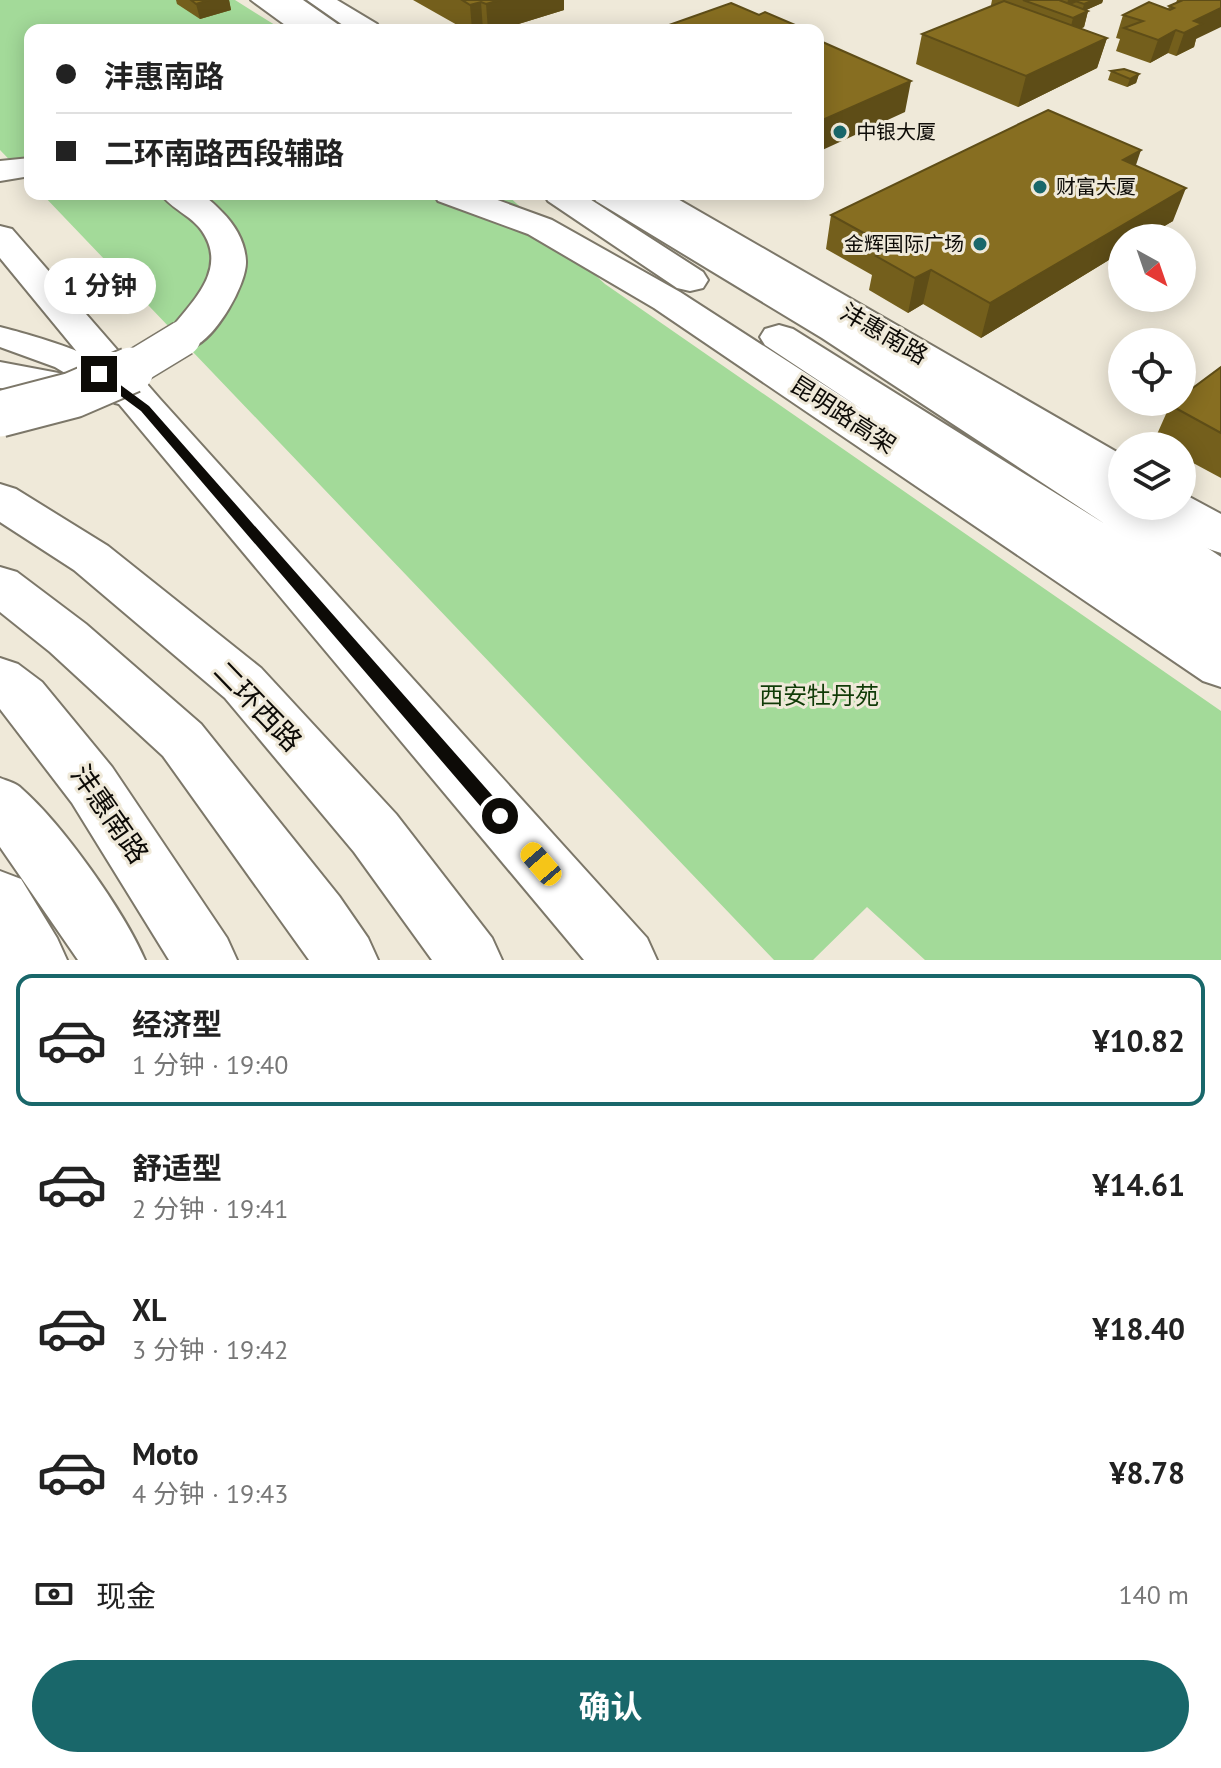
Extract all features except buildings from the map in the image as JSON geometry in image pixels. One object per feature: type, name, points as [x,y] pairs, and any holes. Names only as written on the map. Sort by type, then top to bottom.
[{"type":"main road","points":[[263,0],[301,24]]},
{"type":"main road","points":[[286,0],[324,24]]},
{"type":"main road","points":[[319,0],[358,24]]},
{"type":"main road","points":[[0,155],[24,152]]},
{"type":"main road","points":[[0,173],[24,171]]},
{"type":"main road","points":[[0,414],[69,396],[131,371],[158,356],[202,321],[220,297],[227,279],[225,242],[206,214],[186,200]]},
{"type":"main road","name":"昆明路高架","points":[[466,200],[540,227],[667,300],[1221,666]]},
{"type":"main road","name":"昆明路高架","points":[[526,200],[554,210],[679,278],[1221,632]]},
{"type":"main road","points":[[569,200],[1221,621]]},
{"type":"main road","points":[[618,200],[753,278],[997,431],[1130,516],[1221,582]]},
{"type":"main road","name":"沣惠南路","points":[[655,200],[1108,467]]},
{"type":"main road","points":[[0,236],[145,408],[625,960]]},
{"type":"main road","points":[[0,375],[84,388],[145,408]]},
{"type":"main road","name":"二环西路","points":[[0,500],[91,558],[243,683],[375,833],[470,960]]},
{"type":"main road","points":[[1195,520],[1221,536]]},
{"type":"main road","points":[[0,585],[68,638],[182,740],[317,917],[346,960]]},
{"type":"main road","name":"沣惠南路","points":[[0,679],[23,697],[92,785],[205,960]]},
{"type":"main road","points":[[0,804],[58,876],[113,960]]},
{"type":"main road","points":[[0,900],[35,960]]},
{"type":"street","points":[[0,337],[43,348],[99,374],[145,408]]},
{"type":"street","points":[[0,820],[20,846],[84,960]]},
{"type":"green space","points":[[0,0],[235,0],[273,24],[24,24],[24,175],[0,150]]},
{"type":"green space","name":"西安牡丹苑","points":[[48,200],[513,200],[605,284],[1221,711],[1221,960],[925,960],[867,907],[813,960],[774,960]]},
{"type":"place","name":"中银大厦","points":[[840,132]]},
{"type":"place","name":"财富大厦","points":[[1040,187]]},
{"type":"place","name":"金辉国际广场","points":[[980,244]]},
{"type":"route","points":[[99,374],[145,408],[500,816]]}]
